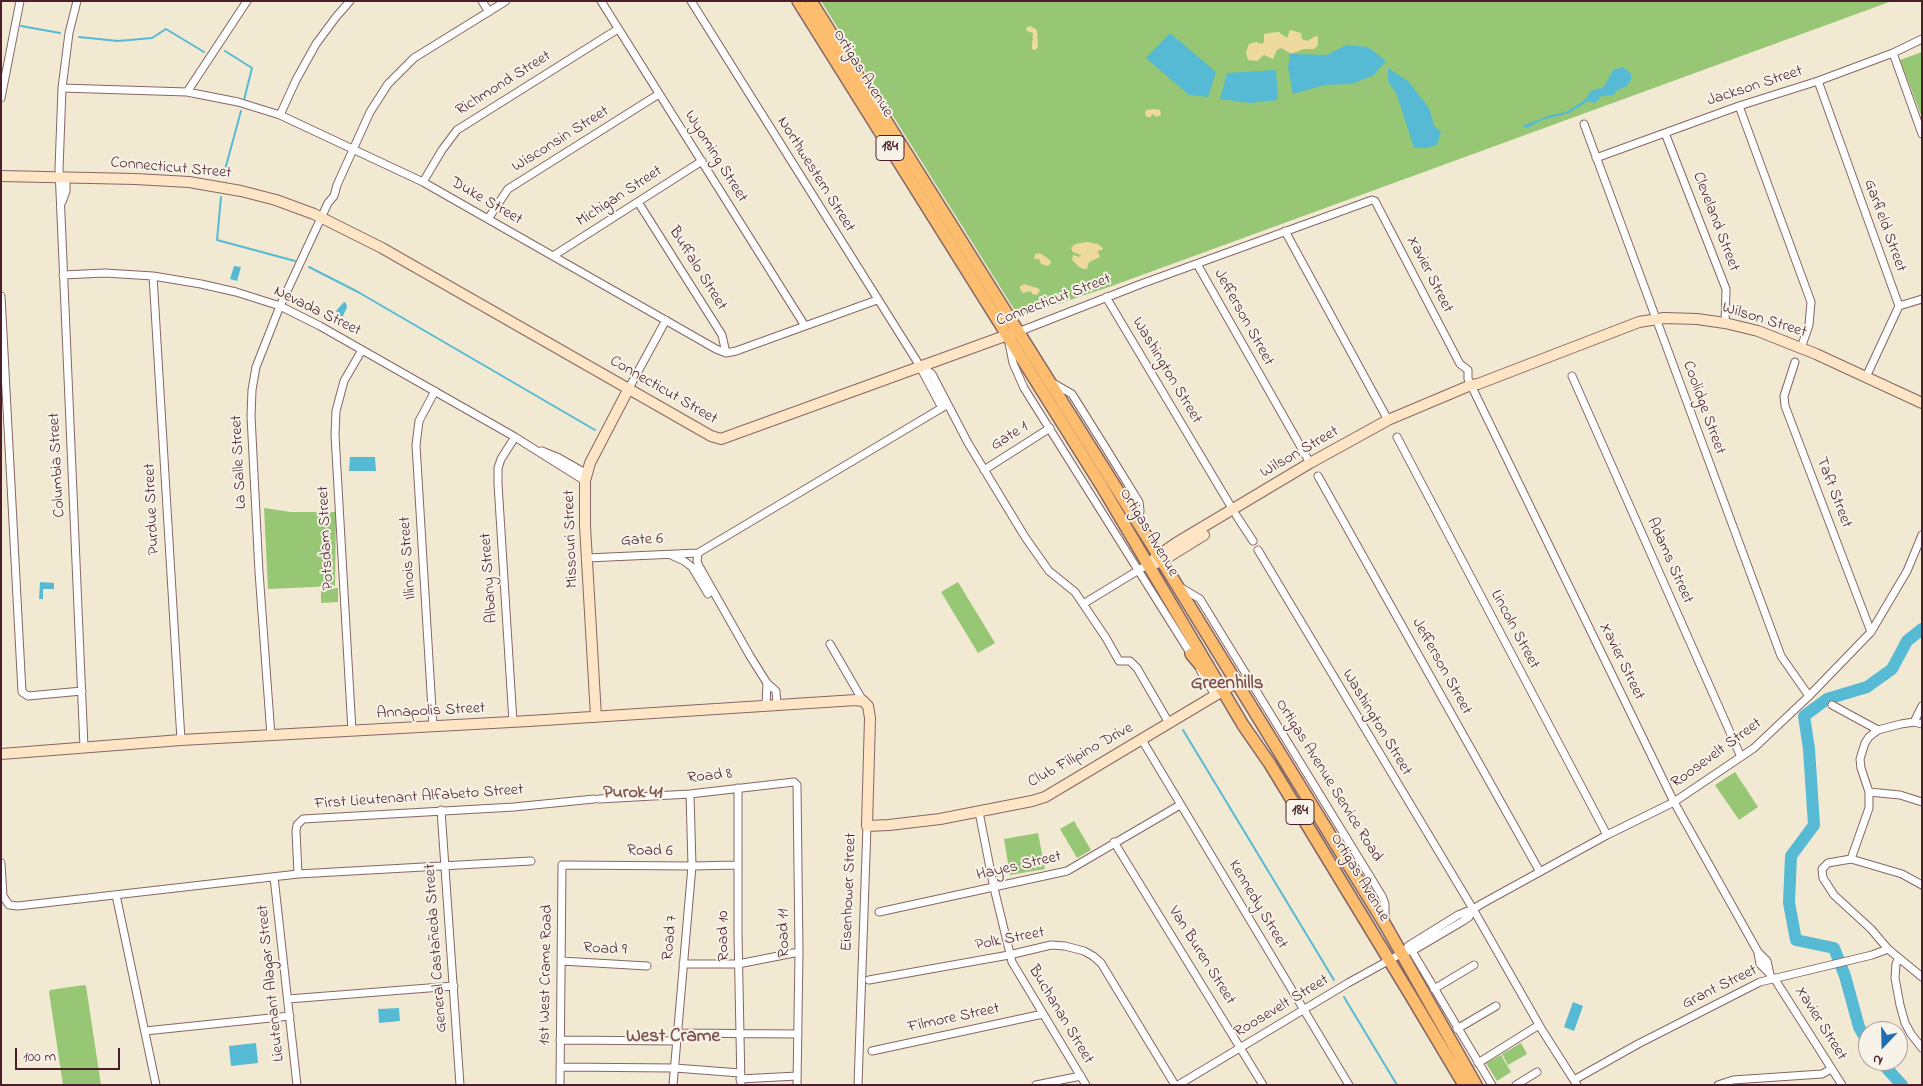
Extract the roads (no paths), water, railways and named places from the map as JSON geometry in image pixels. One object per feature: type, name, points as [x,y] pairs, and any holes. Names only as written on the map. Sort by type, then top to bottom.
[{"type":"main road","name":"Ortigas Avenue","points":[[798,1],[1012,333],[1048,380],[1178,586],[1386,926],[1407,952],[1476,1085]]},
{"type":"main road","name":"Ortigas Avenue","points":[[811,1],[1012,333],[1101,485],[1143,568],[1215,676],[1219,693],[1275,772],[1464,1085]]},
{"type":"main road","points":[[1191,654],[1207,673],[1215,676]]},
{"type":"street","points":[[1,98],[20,1]]},
{"type":"street","name":"Columbia Street","points":[[76,1],[69,33],[59,130],[83,727],[86,747]]},
{"type":"street","points":[[187,92],[247,1]]},
{"type":"street","points":[[280,115],[296,80],[316,44],[350,1]]},
{"type":"street","points":[[482,1],[489,12]]},
{"type":"street","name":"La Salle Street","points":[[271,736],[259,572],[252,399],[256,367],[280,306],[328,203],[334,196],[337,185],[370,112],[388,84],[414,58],[506,1]]},
{"type":"street","name":"Wyoming Street","points":[[601,1],[806,326]]},
{"type":"street","name":"Northwestern Street","points":[[691,1],[877,300],[958,426],[1024,537],[1044,566],[1075,592],[1119,661],[1130,661],[1137,668],[1169,723]]},
{"type":"street","name":"Richmond Street","points":[[423,182],[442,150],[457,130],[618,29]]},
{"type":"street","name":"Jackson Street","points":[[1596,158],[1739,106],[1818,81],[1893,53],[1922,39]]},
{"type":"street","points":[[1893,53],[1920,121],[1922,134]]},
{"type":"street","name":"Garfield Street","points":[[1818,81],[1899,306]]},
{"type":"street","name":"Duke Street","points":[[62,88],[187,92],[238,102],[280,115],[354,148],[423,182],[726,353]]},
{"type":"street","name":"Wisconsin Street","points":[[488,219],[508,189],[659,94]]},
{"type":"street","points":[[1739,106],[1811,302],[1809,325],[1801,348]]},
{"type":"street","name":"Coolidge Street","points":[[1584,124],[1781,656],[1809,696]]},
{"type":"street","name":"Cleveland Street","points":[[1665,133],[1726,289],[1725,323]]},
{"type":"street","name":"Michigan Street","points":[[553,256],[702,161]]},
{"type":"street","name":"Connecticut Street","points":[[1,176],[62,176],[162,180],[222,187],[276,200],[321,218],[382,248],[711,436],[721,439],[1372,200]]},
{"type":"street","name":"Xavier Street","points":[[1372,200],[1375,201],[1460,364],[1468,370],[1472,384],[1674,802],[1758,952],[1760,964],[1771,976],[1842,1085]]},
{"type":"street","name":"Buffalo Street","points":[[638,202],[722,334],[726,353]]},
{"type":"street","points":[[1285,231],[1388,420]]},
{"type":"street","name":"Jefferson Street","points":[[1197,264],[1310,463]]},
{"type":"street","name":"Nevada Street","points":[[64,275],[105,273],[153,276],[236,292],[280,306],[320,326],[435,391],[515,437],[556,464],[586,478]]},
{"type":"street","name":"Purdue Street","points":[[153,276],[181,740]]},
{"type":"street","points":[[1,296],[22,692],[28,696],[82,691]]},
{"type":"street","name":"Washington Street","points":[[1106,297],[1253,541]]},
{"type":"street","points":[[1866,377],[1899,306],[1922,299]]},
{"type":"street","points":[[726,353],[877,300]]},
{"type":"street","name":"Wilson Street","points":[[1143,568],[1310,463],[1388,420],[1472,384],[1639,322],[1655,319],[1682,318],[1725,323],[1758,331],[1801,348],[1922,404]]},
{"type":"street","name":"Missouri Street","points":[[596,717],[587,558],[586,478],[590,463],[666,320]]},
{"type":"street","points":[[1012,333],[1013,363],[1024,388],[1143,568],[1191,654],[1219,693]]},
{"type":"street","name":"Potsdam Street","points":[[352,731],[335,435],[336,411],[344,381],[362,350]]},
{"type":"street","name":"Taft Street","points":[[1795,362],[1784,396],[1785,406],[1871,632]]},
{"type":"street","name":"Adams Street","points":[[1572,376],[1741,757]]},
{"type":"street","name":"Wilson Street","points":[[1160,558],[1222,517],[1392,424],[1472,384]]},
{"type":"street","name":"Illinois Street","points":[[433,726],[416,445],[419,421],[435,391]]},
{"type":"street","points":[[777,705],[776,692],[767,682],[714,595],[697,561],[698,553],[945,406]]},
{"type":"street","name":"Gate 1","points":[[984,470],[1050,428]]},
{"type":"street","name":"Albany Street","points":[[514,722],[498,468],[501,459],[515,437]]},
{"type":"street","name":"Lincoln Street","points":[[1397,437],[1607,835]]},
{"type":"street","name":"Jefferson Street","points":[[1318,476],[1540,872]]},
{"type":"street","name":"Roosevelt Street","points":[[1176,1085],[1389,960],[1407,952],[1460,918],[1469,917],[1473,909],[1607,835],[1674,802],[1741,757],[1768,737],[1871,632],[1907,571],[1922,535]]},
{"type":"street","name":"Washington Street","points":[[1258,550],[1473,909],[1539,1025],[1575,1082]]},
{"type":"street","name":"Gate 6","points":[[587,558],[698,553]]},
{"type":"street","points":[[668,554],[692,567],[708,594]]},
{"type":"street","points":[[1083,604],[1143,568]]},
{"type":"street","name":"Ortigas Avenue Service Road","points":[[1178,586],[1200,599],[1382,896],[1385,904],[1386,926]]},
{"type":"street","points":[[830,644],[863,702]]},
{"type":"street","points":[[766,706],[767,682]]},
{"type":"street","points":[[852,683],[855,695],[852,701]]},
{"type":"street","name":"Club Filipino Drive","points":[[867,826],[931,820],[1032,802],[1045,797],[1236,683]]},
{"type":"street","name":"Annapolis Street","points":[[1,754],[181,740],[514,722],[777,705],[863,702]]},
{"type":"street","name":"Eisenhower Street","points":[[858,1085],[870,718],[868,706],[863,702]]},
{"type":"street","points":[[1832,705],[1878,730]]},
{"type":"street","points":[[1851,859],[1868,808],[1869,792],[1860,759],[1865,743],[1878,730],[1901,724],[1918,723],[1922,706]]},
{"type":"street","name":"Kennedy Street","points":[[1142,740],[1349,1085]]},
{"type":"street","name":"Road 8","points":[[596,799],[690,794],[794,782]]},
{"type":"street","name":"Road 11","points":[[794,782],[797,785],[798,809],[799,952],[797,1085]]},
{"type":"street","name":"Road 10","points":[[738,788],[740,1079]]},
{"type":"street","points":[[1869,792],[1900,795],[1922,802]]},
{"type":"street","name":"Road 7","points":[[673,1085],[692,866],[690,794]]},
{"type":"street","name":"First Lieutenant Alfabeto Street","points":[[298,874],[296,831],[297,825],[303,819],[596,799]]},
{"type":"street","name":"Hayes Street","points":[[879,912],[994,888],[1072,869],[1114,842],[1180,805]]},
{"type":"street","name":"General Castañeda Street","points":[[441,810],[460,1085]]},
{"type":"street","name":"Buchanan Street","points":[[979,812],[1009,955],[1086,1085]]},
{"type":"street","name":"Van Buren Street","points":[[1114,842],[1263,1085]]},
{"type":"street","points":[[1922,885],[1902,874],[1851,859],[1828,863],[1822,869],[1823,878],[1834,895],[1871,929],[1888,949],[1922,977]]},
{"type":"street","points":[[1,863],[4,896],[9,905],[18,906],[298,874],[531,861]]},
{"type":"street","name":"Road 6","points":[[562,865],[738,865]]},
{"type":"street","name":"1st West Crame Road","points":[[560,1085],[562,865]]},
{"type":"street","name":"Lieutenant Alagar Street","points":[[274,877],[297,1085]]},
{"type":"street","points":[[116,895],[156,1085]]},
{"type":"street","name":"Polk Street","points":[[869,980],[1009,955],[1051,945],[1075,948],[1094,956],[1101,963],[1176,1085]]},
{"type":"street","name":"Grant Street","points":[[1575,1082],[1646,1040],[1771,976],[1834,965],[1888,949]]},
{"type":"street","points":[[683,964],[738,964],[799,952]]},
{"type":"street","points":[[1407,952],[1434,989],[1492,1085]]},
{"type":"street","points":[[1898,958],[1895,967],[1895,978],[1900,1005],[1908,1028],[1922,1048]]},
{"type":"street","name":"Road 9","points":[[561,961],[647,966]]},
{"type":"street","points":[[1434,989],[1474,964]]},
{"type":"street","points":[[288,999],[454,986]]},
{"type":"street","points":[[1457,1029],[1496,1006]]},
{"type":"street","name":"Filmore Street","points":[[872,1051],[1043,1014]]},
{"type":"street","points":[[145,1031],[290,1016]]},
{"type":"street","points":[[1478,1063],[1539,1025]]},
{"type":"street","points":[[678,1033],[798,1034]]},
{"type":"street","points":[[560,1040],[676,1041]]},
{"type":"street","points":[[560,1067],[675,1068],[740,1079],[797,1076]]},
{"type":"street","points":[[1718,1085],[1733,1080],[1822,1074],[1831,1069]]},
{"type":"street","points":[[1516,1085],[1537,1072]]},
{"type":"street","points":[[1036,1085],[1081,1076]]},
{"type":"water","points":[[1170,33],[1216,72],[1208,97],[1189,95],[1146,58]]},
{"type":"water","points":[[1346,45],[1368,47],[1386,61],[1374,75],[1352,84],[1325,85],[1293,94],[1288,68],[1290,54],[1327,55]]},
{"type":"water","points":[[1623,67],[1631,74],[1631,80],[1627,86],[1616,91],[1614,95],[1602,96],[1594,103],[1588,101],[1569,113],[1542,120],[1527,128],[1522,126],[1551,115],[1566,112],[1586,99],[1591,91],[1604,87],[1613,70]]},
{"type":"water","points":[[1388,68],[1408,81],[1429,108],[1434,126],[1441,132],[1437,145],[1414,148],[1397,95],[1388,81]]},
{"type":"water","points":[[1276,70],[1278,100],[1250,103],[1220,99],[1227,73]]},
{"type":"water","points":[[234,266],[241,267],[237,281],[230,279]]},
{"type":"water","points":[[344,302],[347,307],[343,316],[340,316],[336,311]]},
{"type":"water","points":[[350,457],[375,457],[376,471],[349,471]]},
{"type":"water","points":[[40,582],[54,583],[54,589],[43,589],[43,599],[39,599]]},
{"type":"water","points":[[1573,1002],[1583,1006],[1574,1031],[1564,1027]]},
{"type":"water","points":[[399,1008],[400,1021],[379,1023],[378,1009]]},
{"type":"water","points":[[256,1043],[258,1063],[231,1066],[229,1046]]},
{"type":"waterway","points":[[21,26],[60,33]]},
{"type":"waterway","points":[[79,37],[118,41],[152,38],[166,29],[204,52]]},
{"type":"waterway","points":[[225,51],[252,68],[244,100]]},
{"type":"waterway","points":[[223,177],[241,111]]},
{"type":"waterway","points":[[221,197],[217,240],[295,261]]},
{"type":"waterway","points":[[309,267],[358,292],[595,430]]},
{"type":"waterway","points":[[1858,1023],[1845,976],[1834,948],[1796,940],[1789,903],[1791,856],[1814,825],[1809,749],[1804,716],[1827,699],[1867,687],[1892,669],[1907,641],[1922,629]]},
{"type":"waterway","points":[[1183,730],[1334,980]]},
{"type":"waterway","points":[[1344,997],[1397,1085]]},
{"type":"waterway","points":[[1889,1071],[1902,1085]]},
{"type":"district","name":"Greenhills","points":[[1227,685]]},
{"type":"district","name":"Purok 41","points":[[633,794]]},
{"type":"district","name":"West Crame","points":[[673,1038]]}]
